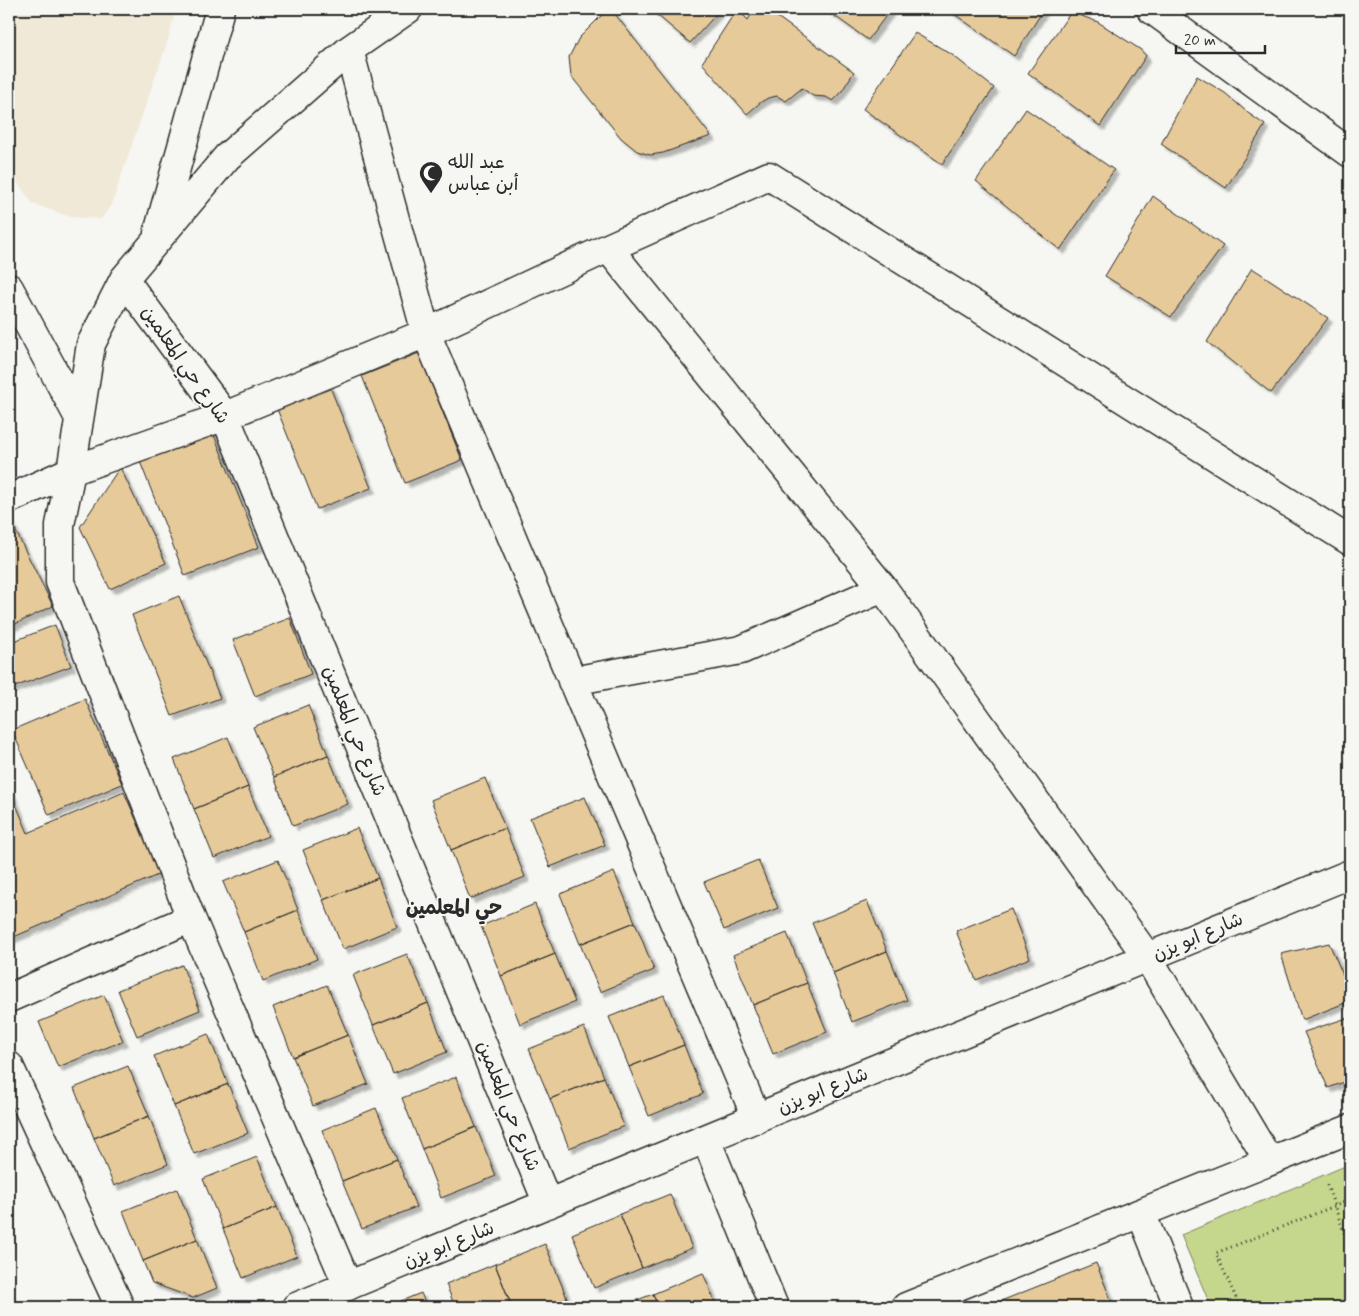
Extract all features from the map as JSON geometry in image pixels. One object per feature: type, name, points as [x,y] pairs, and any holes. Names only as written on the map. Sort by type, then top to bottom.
[{"type":"street","points":[[155,242],[220,9]]},
{"type":"street","points":[[348,1286],[191,918],[60,582],[60,525],[71,471],[91,344],[124,279],[228,157],[349,50],[408,9]]},
{"type":"street","points":[[1151,9],[1350,153]]},
{"type":"street","points":[[349,50],[426,333],[757,1119]]},
{"type":"street","points":[[9,499],[71,471],[225,416],[426,333],[768,176],[1350,541]]},
{"type":"street","points":[[608,248],[882,588],[1148,958],[1269,1161]]},
{"type":"street","name":"شارع حي المعلمين","points":[[124,279],[225,416],[548,1204]]},
{"type":"street","points":[[9,288],[79,418]]},
{"type":"street","points":[[572,680],[741,650],[882,588]]},
{"type":"street","name":"شارع ابو يزن","points":[[296,1307],[1350,874]]},
{"type":"street","points":[[9,998],[191,918]]},
{"type":"street","points":[[12,1083],[120,1307]]},
{"type":"street","points":[[912,1306],[1350,1129]]},
{"type":"street","points":[[706,1139],[774,1307]]},
{"type":"street","points":[[1141,1213],[1179,1307]]},
{"type":"path","points":[[1327,1185],[1350,1248]]},
{"type":"path","points":[[1240,1307],[1216,1252],[1350,1200]]},
{"type":"shaded area","points":[[9,9],[176,9],[168,40],[111,206],[101,219],[71,217],[33,204],[9,171]]},
{"type":"green space","points":[[1350,1164],[1350,1307],[1211,1307],[1181,1235]]},
{"type":"building","points":[[608,9],[611,9],[711,136],[663,153],[650,155],[637,151],[621,138],[571,76],[569,57],[579,38]]},
{"type":"building","points":[[650,9],[721,9],[690,43]]},
{"type":"building","points":[[737,9],[748,20],[754,9],[766,9],[854,72],[840,94],[833,101],[826,97],[813,96],[802,88],[786,101],[777,96],[768,98],[747,114],[702,63]]},
{"type":"building","points":[[825,9],[891,9],[868,40]]},
{"type":"building","points":[[947,9],[1044,9],[1014,56]]},
{"type":"building","points":[[1071,12],[1098,22],[1141,50],[1146,56],[1100,126],[1028,73]]},
{"type":"building","points":[[915,33],[951,54],[994,88],[942,164],[863,109]]},
{"type":"building","points":[[1197,76],[1225,93],[1265,125],[1226,188],[1161,144]]},
{"type":"building","points":[[1026,109],[1114,170],[1060,250],[976,181]]},
{"type":"building","points":[[1153,196],[1223,246],[1171,317],[1105,276]]},
{"type":"building","points":[[1252,268],[1328,318],[1271,393],[1207,342]]},
{"type":"building","points":[[419,353],[462,460],[405,483],[362,376]]},
{"type":"building","points":[[328,382],[371,488],[317,509],[275,404]]},
{"type":"building","points":[[212,430],[259,547],[185,576],[139,459]]},
{"type":"building","points":[[120,467],[166,563],[110,589],[80,527]]},
{"type":"building","points":[[9,518],[53,606],[9,627]]},
{"type":"building","points":[[179,596],[220,698],[172,716],[132,615]]},
{"type":"building","points":[[290,618],[311,674],[255,696],[233,640]]},
{"type":"building","points":[[55,625],[71,666],[9,689],[9,643]]},
{"type":"building","points":[[85,699],[122,784],[49,815],[12,730]]},
{"type":"building","points":[[308,705],[328,755],[274,777],[253,727]]},
{"type":"building","points":[[228,737],[248,787],[194,809],[174,759]]},
{"type":"building","points":[[328,755],[348,804],[293,826],[274,777]]},
{"type":"building","points":[[485,778],[505,828],[451,850],[431,800]]},
{"type":"building","points":[[248,787],[268,836],[214,858],[194,809]]},
{"type":"building","points":[[9,788],[28,833],[124,792],[160,874],[9,939]]},
{"type":"building","points":[[585,797],[605,845],[550,867],[530,818]]},
{"type":"building","points":[[357,828],[378,878],[323,900],[303,850]]},
{"type":"building","points":[[505,828],[525,877],[470,899],[451,850]]},
{"type":"building","points":[[278,860],[298,910],[244,932],[223,882]]},
{"type":"building","points":[[758,860],[778,908],[724,930],[704,882]]},
{"type":"building","points":[[614,872],[635,922],[580,944],[560,894]]},
{"type":"building","points":[[378,878],[397,927],[343,949],[323,900]]},
{"type":"building","points":[[867,901],[887,951],[833,973],[812,923]]},
{"type":"building","points":[[535,904],[555,954],[501,976],[481,926]]},
{"type":"building","points":[[1011,909],[1030,958],[976,980],[956,931]]},
{"type":"building","points":[[298,910],[317,959],[263,981],[244,932]]},
{"type":"building","points":[[635,922],[654,970],[600,992],[580,944]]},
{"type":"building","points":[[787,933],[807,983],[753,1005],[733,955]]},
{"type":"building","points":[[1329,943],[1350,991],[1350,1001],[1302,1020],[1281,954]]},
{"type":"building","points":[[887,951],[907,1000],[852,1022],[833,973]]},
{"type":"building","points":[[407,954],[428,1003],[373,1025],[353,975]]},
{"type":"building","points":[[555,954],[575,1002],[520,1024],[501,976]]},
{"type":"building","points":[[182,965],[200,1010],[137,1036],[118,990]]},
{"type":"building","points":[[807,983],[827,1032],[773,1054],[753,1005]]},
{"type":"building","points":[[327,985],[348,1035],[293,1057],[273,1007]]},
{"type":"building","points":[[104,995],[123,1041],[58,1067],[39,1022]]},
{"type":"building","points":[[664,995],[684,1045],[629,1067],[609,1017]]},
{"type":"building","points":[[428,1003],[447,1052],[393,1074],[373,1025]]},
{"type":"building","points":[[1350,1017],[1350,1080],[1328,1088],[1304,1032]]},
{"type":"building","points":[[584,1027],[604,1077],[550,1099],[529,1049]]},
{"type":"building","points":[[208,1034],[228,1084],[174,1106],[154,1056]]},
{"type":"building","points":[[348,1035],[368,1084],[313,1106],[293,1057]]},
{"type":"building","points":[[684,1045],[703,1094],[649,1116],[629,1067]]},
{"type":"building","points":[[128,1066],[149,1116],[94,1138],[74,1088]]},
{"type":"building","points":[[456,1077],[476,1127],[422,1149],[402,1098]]},
{"type":"building","points":[[604,1077],[624,1126],[569,1148],[550,1099]]},
{"type":"building","points":[[228,1084],[248,1133],[194,1154],[174,1106]]},
{"type":"building","points":[[376,1108],[397,1159],[342,1181],[322,1130]]},
{"type":"building","points":[[149,1116],[168,1164],[114,1186],[94,1138]]},
{"type":"building","points":[[476,1127],[496,1176],[441,1198],[422,1149]]},
{"type":"building","points":[[257,1157],[277,1207],[223,1229],[203,1179]]},
{"type":"building","points":[[397,1159],[416,1207],[362,1229],[342,1181]]},
{"type":"building","points":[[177,1189],[197,1239],[143,1261],[123,1211]]},
{"type":"building","points":[[670,1194],[692,1248],[642,1268],[620,1214]]},
{"type":"building","points":[[277,1207],[297,1256],[243,1278],[223,1229]]},
{"type":"building","points":[[620,1214],[642,1268],[594,1288],[572,1234]]},
{"type":"building","points":[[197,1239],[217,1288],[193,1298],[152,1283],[143,1261]]},
{"type":"building","points":[[545,1244],[567,1298],[544,1307],[512,1307],[495,1264]]},
{"type":"building","points":[[1096,1263],[1114,1307],[986,1307]]},
{"type":"building","points":[[495,1264],[512,1307],[455,1307],[446,1284]]},
{"type":"building","points":[[703,1273],[717,1307],[658,1307],[653,1294]]},
{"type":"building","points":[[421,1293],[427,1307],[386,1307]]},
{"type":"building","points":[[653,1294],[658,1307],[619,1307]]},
{"type":"place","name":"عبد الله أبن عباس","points":[[431,194]]},
{"type":"district","name":"حي المعلمين","points":[[454,908]]}]
